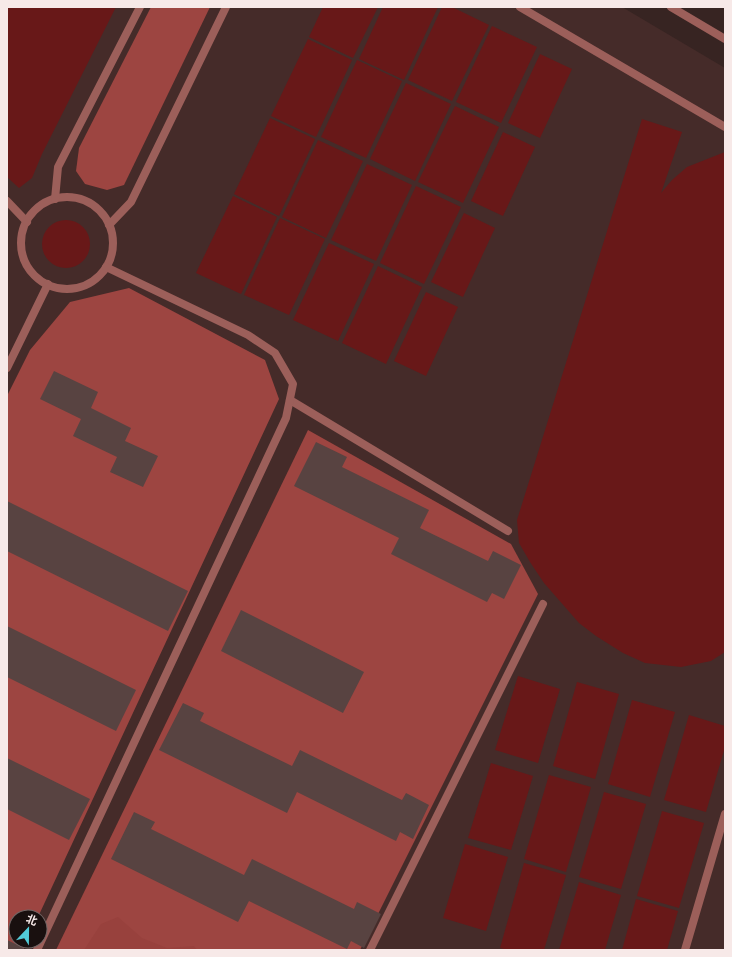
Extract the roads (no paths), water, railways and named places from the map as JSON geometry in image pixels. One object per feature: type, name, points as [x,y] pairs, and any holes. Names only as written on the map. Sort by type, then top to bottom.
[{"type":"street","points":[[54,199],[58,167],[140,7]]},
{"type":"street","points":[[109,225],[131,202],[226,7]]},
{"type":"street","points":[[520,7],[725,127]]},
{"type":"street","points":[[671,7],[725,39]]},
{"type":"street","points":[[66,197],[77,198],[87,202],[104,216],[109,225],[112,236],[112,247],[106,267],[94,279],[80,287],[69,289],[58,288],[48,284],[30,271],[25,261],[21,239],[23,228],[35,210],[44,203],[54,199],[66,197]]},
{"type":"street","points":[[7,201],[27,222]]},
{"type":"street","points":[[37,950],[286,418],[293,384],[276,353],[248,335],[106,267]]},
{"type":"street","points":[[7,368],[48,284]]},
{"type":"street","points":[[290,400],[508,530]]},
{"type":"street","points":[[370,950],[543,604]]},
{"type":"street","points":[[685,950],[725,814]]}]
